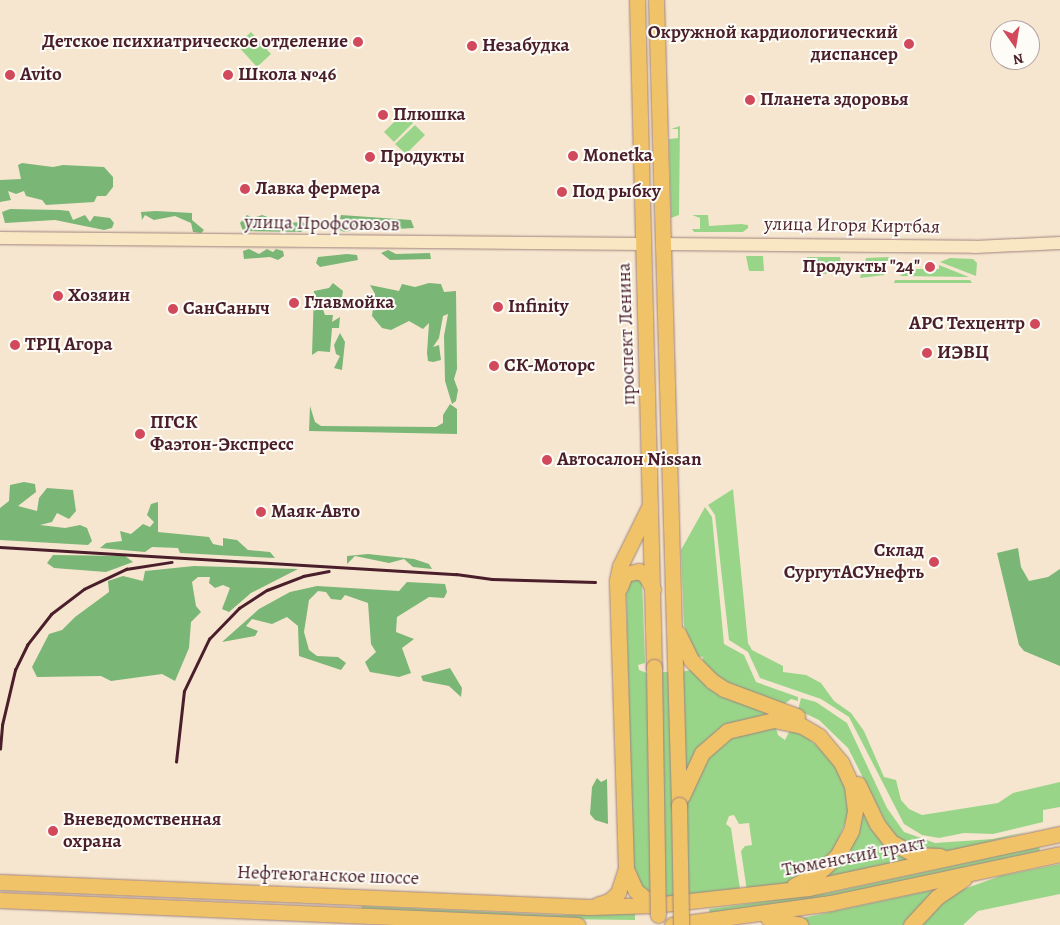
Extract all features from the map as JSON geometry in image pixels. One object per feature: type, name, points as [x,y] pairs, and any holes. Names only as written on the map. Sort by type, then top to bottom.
[{"type":"main road","name":"проспект Ленина","points":[[637,0],[651,501],[658,925]]},
{"type":"main road","name":"проспект Ленина","points":[[656,0],[662,244],[675,611],[681,925]]},
{"type":"main road","name":"улица Профсоюзов","points":[[0,238],[644,244]]},
{"type":"main road","name":"улица Игоря Киртбая","points":[[644,244],[975,247],[1060,243]]},
{"type":"main road","points":[[589,907],[609,901],[618,893],[626,869],[617,580],[620,566],[651,501]]},
{"type":"main road","points":[[618,601],[620,582],[625,574],[632,571],[646,576],[653,590]]},
{"type":"main road","points":[[675,611],[678,633],[691,660],[724,689],[794,719],[822,728],[837,741],[877,824],[891,842],[915,855],[961,856]]},
{"type":"main road","points":[[679,805],[702,754],[727,731],[768,720],[794,719],[819,736],[841,762],[854,795],[853,825],[837,856],[818,874],[789,888],[756,896]]},
{"type":"main road","name":"Тюменский тракт","points":[[654,905],[756,896],[872,877],[1060,834]]},
{"type":"main road","name":"Тюменский тракт","points":[[672,925],[751,916],[1060,854]]},
{"type":"main road","points":[[626,869],[636,891],[654,905]]},
{"type":"main road","points":[[911,925],[946,890],[989,869]]},
{"type":"main road","name":"Нефтеюганское шоссе","points":[[0,882],[589,907],[654,905]]},
{"type":"main road","name":"Нефтеюганское шоссе","points":[[0,900],[437,921],[578,925]]},
{"type":"main road","points":[[751,916],[800,925]]},
{"type":"main road","points":[[437,921],[455,925]]},
{"type":"green space","points":[[251,32],[271,54],[257,67],[237,45]]},
{"type":"green space","points":[[403,113],[413,123],[394,142],[384,132]]},
{"type":"green space","points":[[415,125],[425,135],[406,154],[395,144]]},
{"type":"green space","points":[[680,126],[679,215],[671,218],[669,139],[678,138],[678,129],[671,129]]},
{"type":"green space","points":[[22,163],[53,167],[63,165],[104,167],[113,177],[113,187],[106,196],[97,196],[94,202],[46,205],[42,200],[26,196],[24,191],[16,194],[8,191],[11,200],[0,202],[0,180],[21,179],[18,165]]},
{"type":"green space","points":[[10,209],[69,211],[73,220],[85,215],[90,222],[94,216],[110,218],[114,223],[112,228],[104,230],[55,220],[5,223],[2,212]]},
{"type":"green space","points":[[141,212],[192,213],[192,220],[204,230],[201,233],[193,232],[191,223],[175,216],[154,220],[145,215],[142,220]]},
{"type":"green space","points":[[247,215],[253,218],[262,215],[285,223],[303,222],[307,227],[301,232],[243,231],[240,223]]},
{"type":"green space","points":[[341,215],[411,220],[414,228],[379,230],[371,222],[364,227],[359,224],[361,229],[344,232],[335,228],[334,222],[348,224],[347,220],[340,219]]},
{"type":"green space","points":[[692,215],[708,215],[709,226],[741,224],[748,225],[748,228],[743,232],[694,232],[692,229],[700,229],[700,218]]},
{"type":"green space","points":[[249,249],[259,254],[267,249],[273,252],[276,249],[283,251],[284,256],[278,260],[270,257],[244,259],[243,251]]},
{"type":"green space","points":[[388,250],[396,254],[430,253],[431,259],[390,260],[381,253]]},
{"type":"green space","points":[[347,254],[357,255],[358,260],[320,267],[316,263],[318,257]]},
{"type":"green space","points":[[746,256],[763,256],[764,271],[749,271]]},
{"type":"green space","points":[[807,257],[840,257],[842,267],[825,274],[804,274]]},
{"type":"green space","points":[[889,257],[884,275],[860,278],[866,258]]},
{"type":"green space","points":[[950,258],[973,259],[977,263],[976,276],[940,262]]},
{"type":"green space","points":[[939,265],[969,277],[899,276],[914,269],[939,269]]},
{"type":"green space","points":[[895,280],[970,280],[972,283],[894,283]]},
{"type":"green space","points":[[333,283],[343,291],[342,297],[335,302],[341,304],[337,307],[320,301],[325,315],[333,315],[332,322],[340,317],[339,328],[332,328],[330,352],[318,351],[312,355],[314,291],[329,288]]},
{"type":"green space","points":[[429,283],[441,284],[444,292],[456,291],[457,369],[454,379],[458,390],[456,401],[452,404],[445,381],[444,336],[448,314],[443,316],[439,338],[433,347],[439,345],[441,360],[433,362],[428,361],[427,353],[429,323],[423,329],[409,321],[391,330],[382,328],[372,316],[375,294],[370,285],[399,291],[402,284],[415,287]]},
{"type":"green space","points":[[340,333],[345,342],[342,370],[334,368],[340,356],[336,354],[334,345]]},
{"type":"green space","points":[[450,404],[457,409],[457,434],[309,431],[310,406],[315,422],[321,426],[436,427],[443,423],[443,415]]},
{"type":"green space","points":[[24,482],[35,484],[36,492],[18,506],[37,511],[39,498],[47,488],[73,490],[76,511],[69,519],[57,513],[52,522],[40,525],[65,528],[80,525],[87,528],[92,541],[88,545],[0,540],[0,508],[9,501],[10,485]]},
{"type":"green space","points":[[733,489],[748,643],[752,650],[783,666],[783,672],[806,675],[821,683],[834,701],[851,713],[864,731],[884,777],[896,780],[901,800],[909,809],[922,815],[998,803],[1013,793],[1060,782],[1060,807],[1043,810],[1043,822],[993,834],[964,833],[939,838],[922,835],[904,824],[849,717],[821,699],[760,678],[748,652],[729,640],[715,515],[708,505]]},
{"type":"green space","points":[[158,502],[158,532],[209,537],[213,544],[223,546],[223,538],[237,540],[248,550],[270,552],[275,558],[180,553],[178,548],[152,547],[145,552],[100,548],[106,543],[122,541],[120,531],[131,534],[143,524],[150,527],[154,522],[147,515],[151,504]]},
{"type":"green space","points":[[705,507],[712,517],[724,644],[744,655],[756,682],[798,697],[798,701],[791,699],[782,706],[776,728],[778,735],[785,740],[790,730],[801,733],[831,757],[846,788],[849,814],[832,854],[792,883],[747,891],[741,851],[745,846],[752,845],[749,823],[739,824],[734,815],[729,816],[726,824],[731,828],[740,889],[661,898],[644,893],[633,870],[626,581],[629,577],[642,580],[645,663],[638,665],[639,670],[647,673],[687,671],[702,665],[703,657],[693,656],[684,625],[681,550]]},
{"type":"green space","points":[[1018,548],[1021,567],[1029,581],[1048,577],[1060,569],[1060,666],[1024,651],[1019,645],[997,553]]},
{"type":"green space","points":[[368,554],[414,559],[429,564],[432,569],[413,567],[404,559],[389,563],[355,556],[347,564],[347,556]]},
{"type":"green space","points":[[53,555],[125,556],[133,562],[106,572],[54,568],[47,563]]},
{"type":"green space","points":[[194,566],[298,569],[251,593],[229,612],[222,609],[230,588],[223,585],[215,588],[209,583],[210,577],[198,577],[192,582],[196,606],[201,612],[191,622],[189,648],[175,681],[162,674],[111,681],[101,676],[37,677],[32,667],[49,634],[62,630],[75,617],[109,592],[108,581],[123,576],[143,581],[145,571]]},
{"type":"green space","points":[[407,582],[445,584],[447,592],[444,598],[429,597],[397,617],[396,632],[414,639],[402,648],[411,673],[399,677],[370,672],[365,662],[376,652],[371,644],[368,603],[345,595],[341,600],[331,599],[326,592],[318,591],[309,600],[304,632],[309,650],[317,656],[338,657],[346,663],[341,670],[299,656],[298,626],[287,617],[272,624],[252,619],[246,626],[258,631],[255,636],[222,642],[259,609],[290,592],[317,586],[399,591]]},
{"type":"green space","points":[[450,668],[462,688],[461,697],[449,686],[423,681],[421,676]]},
{"type":"green space","points":[[801,698],[816,702],[847,723],[887,808],[904,832],[935,843],[993,839],[1027,832],[947,853],[924,852],[899,840],[889,829],[848,748],[819,720],[798,710]]},
{"type":"green space","points":[[597,778],[601,782],[607,779],[608,824],[595,820],[590,814],[592,787]]},
{"type":"green space","points":[[857,796],[871,819],[915,858],[816,880],[833,867]]},
{"type":"green space","points":[[1039,847],[1040,851],[830,897],[710,915],[709,909],[828,893]]},
{"type":"green space","points":[[1060,864],[1060,894],[978,911],[963,925],[917,925],[953,893],[1000,876]]},
{"type":"green space","points":[[942,888],[907,925],[808,925],[793,920]]},
{"type":"green space","points":[[362,906],[556,915],[635,914],[635,920],[557,919],[361,910]]},
{"type":"railway","points":[[0,547],[456,574],[492,579],[595,582]]},
{"type":"railway","points":[[0,749],[2,725],[15,670],[27,645],[51,614],[84,589],[126,569],[171,562]]},
{"type":"railway","points":[[176,762],[184,691],[209,639],[239,608],[267,590],[303,576],[329,571]]},
{"type":"place","name":"Детское психиатрическое отделение","points":[[358,42]]},
{"type":"place","name":"Окружной кардиологический диспансер","points":[[909,44]]},
{"type":"place","name":"Незабудка","points":[[472,46]]},
{"type":"place","name":"Avito","points":[[10,75]]},
{"type":"place","name":"Школа №46","points":[[228,75]]},
{"type":"place","name":"Планета здоровья","points":[[750,100]]},
{"type":"place","name":"Плюшка","points":[[383,115]]},
{"type":"place","name":"Monetka","points":[[573,156]]},
{"type":"place","name":"Продукты","points":[[370,157]]},
{"type":"place","name":"Лавка фермера","points":[[245,189]]},
{"type":"place","name":"Под рыбку","points":[[562,192]]},
{"type":"place","name":"Продукты \"24\"","points":[[930,267]]},
{"type":"place","name":"Хозяин","points":[[58,296]]},
{"type":"place","name":"Главмойка","points":[[294,303]]},
{"type":"place","name":"Infinity","points":[[498,307]]},
{"type":"place","name":"СанСаныч","points":[[173,309]]},
{"type":"place","name":"АРС Техцентр","points":[[1035,324]]},
{"type":"place","name":"ТРЦ Агора","points":[[15,345]]},
{"type":"place","name":"ИЭВЦ","points":[[927,353]]},
{"type":"place","name":"СК-Моторс","points":[[494,366]]},
{"type":"place","name":"ПГСК Фаэтон-Экспресс","points":[[140,434]]},
{"type":"place","name":"Автосалон Nissan","points":[[547,460]]},
{"type":"place","name":"Маяк-Авто","points":[[261,512]]},
{"type":"place","name":"Склад СургутАСУнефть","points":[[934,562]]},
{"type":"place","name":"Вневедомственная охрана","points":[[53,831]]}]
